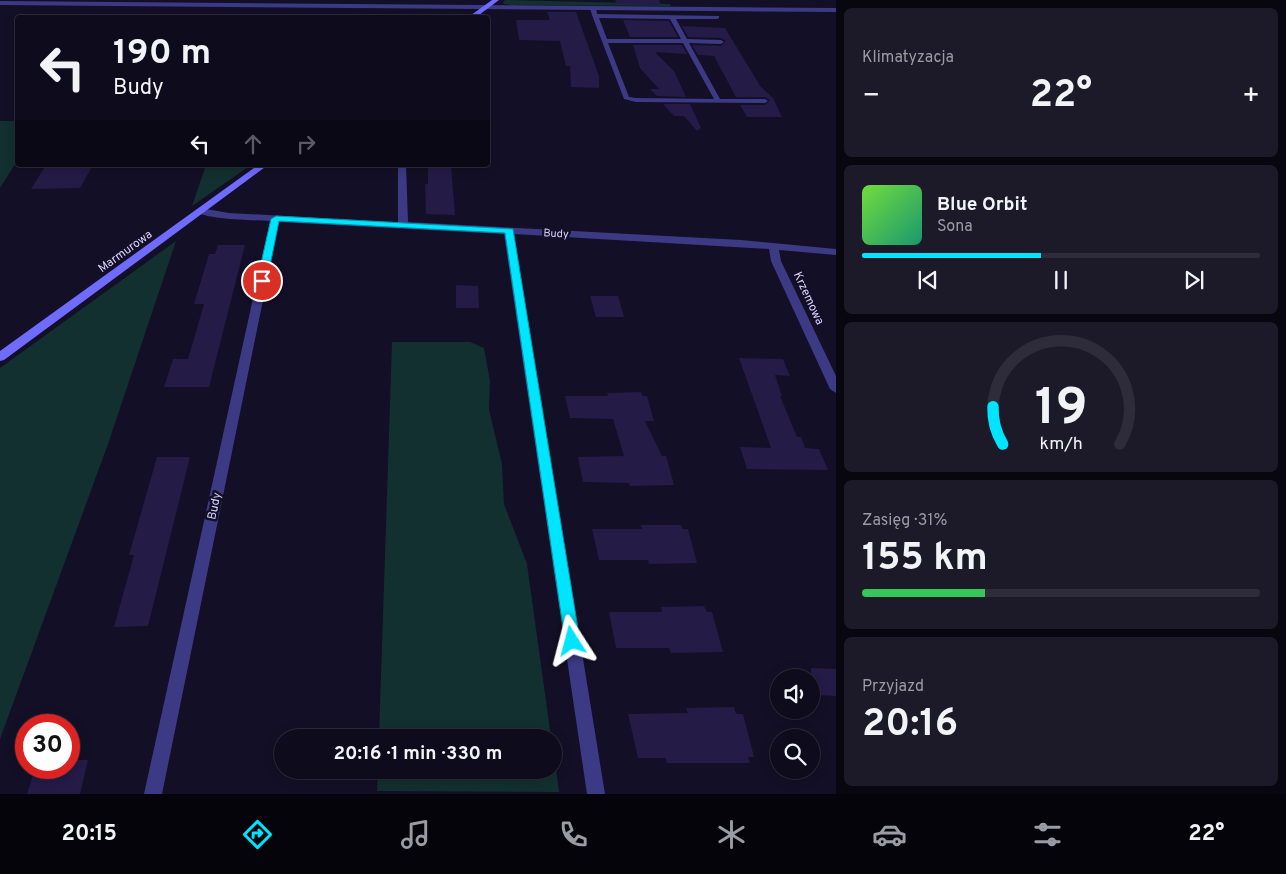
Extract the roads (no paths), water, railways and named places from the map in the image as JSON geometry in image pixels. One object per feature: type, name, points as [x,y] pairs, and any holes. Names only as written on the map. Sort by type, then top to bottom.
[{"type":"street","points":[[474,15],[496,0]]},
{"type":"street","points":[[0,3],[836,10]]},
{"type":"street","name":"Marmurowa","points":[[0,357],[261,167]]},
{"type":"street","points":[[402,167],[402,225]]},
{"type":"street","name":"Budy","points":[[200,211],[229,216],[774,245],[836,252]]},
{"type":"street","name":"Budy","points":[[153,794],[276,219]]},
{"type":"street","points":[[510,231],[596,794]]},
{"type":"street","name":"Krzemowa","points":[[774,245],[776,261],[836,389]]},
{"type":"lane","points":[[593,8],[626,98],[636,100],[765,101]]},
{"type":"lane","points":[[596,16],[717,17]]},
{"type":"lane","points":[[672,17],[718,101]]},
{"type":"lane","points":[[605,41],[721,42]]}]
